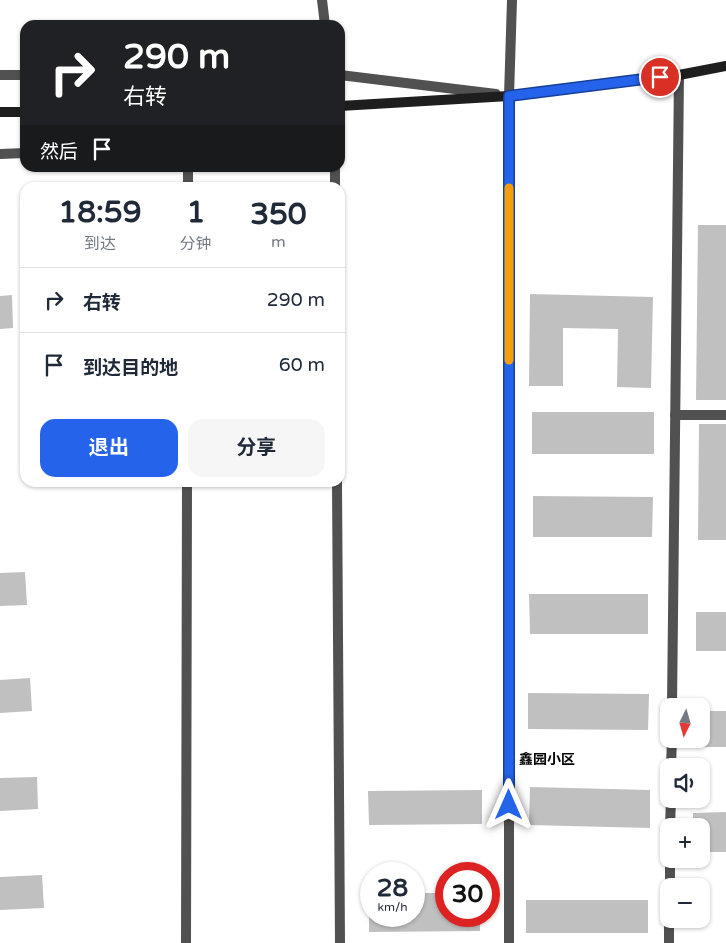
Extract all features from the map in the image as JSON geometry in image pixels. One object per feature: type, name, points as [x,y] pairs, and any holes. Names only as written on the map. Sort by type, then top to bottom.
[{"type":"main road","points":[[345,106],[509,96],[679,75],[726,66]]},
{"type":"main road","points":[[0,112],[20,112]]},
{"type":"street","points":[[322,0],[324,20]]},
{"type":"street","points":[[509,943],[509,96],[512,0]]},
{"type":"street","points":[[0,75],[20,75]]},
{"type":"street","points":[[672,698],[679,75]]},
{"type":"street","points":[[345,76],[509,96]]},
{"type":"street","points":[[0,154],[20,153]]},
{"type":"street","points":[[676,415],[726,415]]},
{"type":"street","points":[[186,943],[187,487]]},
{"type":"street","points":[[337,487],[340,943]]},
{"type":"street","points":[[669,928],[669,943]]},
{"type":"building","points":[[698,225],[726,225],[726,400],[696,400]]},
{"type":"building","points":[[530,294],[653,297],[651,388],[617,387],[618,329],[563,328],[563,386],[529,386]]},
{"type":"building","points":[[12,295],[13,328],[0,329],[0,296]]},
{"type":"building","points":[[532,412],[654,412],[654,454],[532,454]]},
{"type":"building","points":[[699,424],[726,424],[726,540],[698,540]]},
{"type":"building","points":[[533,496],[653,497],[652,537],[533,537]]},
{"type":"building","points":[[25,572],[27,605],[0,606],[0,573]]},
{"type":"building","points":[[529,594],[648,594],[648,634],[530,634]]},
{"type":"building","points":[[696,612],[726,612],[726,651],[696,651]]},
{"type":"building","points":[[30,678],[32,711],[0,713],[0,680]]},
{"type":"building","points":[[528,693],[649,694],[648,730],[528,729]]},
{"type":"building","points":[[710,711],[726,711],[726,747],[710,747]]},
{"type":"building","points":[[37,777],[38,809],[0,811],[0,778]]},
{"type":"building","points":[[530,787],[650,790],[650,828],[529,825]]},
{"type":"building","points":[[482,790],[482,824],[369,825],[368,791]]},
{"type":"building","points":[[726,812],[726,852],[710,852],[710,818],[693,818],[693,813]]},
{"type":"building","points":[[42,875],[44,908],[0,910],[0,877]]},
{"type":"building","points":[[425,893],[435,893],[435,927],[480,927],[480,931],[369,932],[369,927],[425,927]]},
{"type":"building","points":[[526,900],[648,900],[648,933],[526,933]]},
{"type":"slow traffic","points":[[509,188],[509,360]]},
{"type":"district","name":"鑫园小区","points":[[547,759]]},
{"type":"route","points":[[509,805],[509,96],[660,77]]}]
